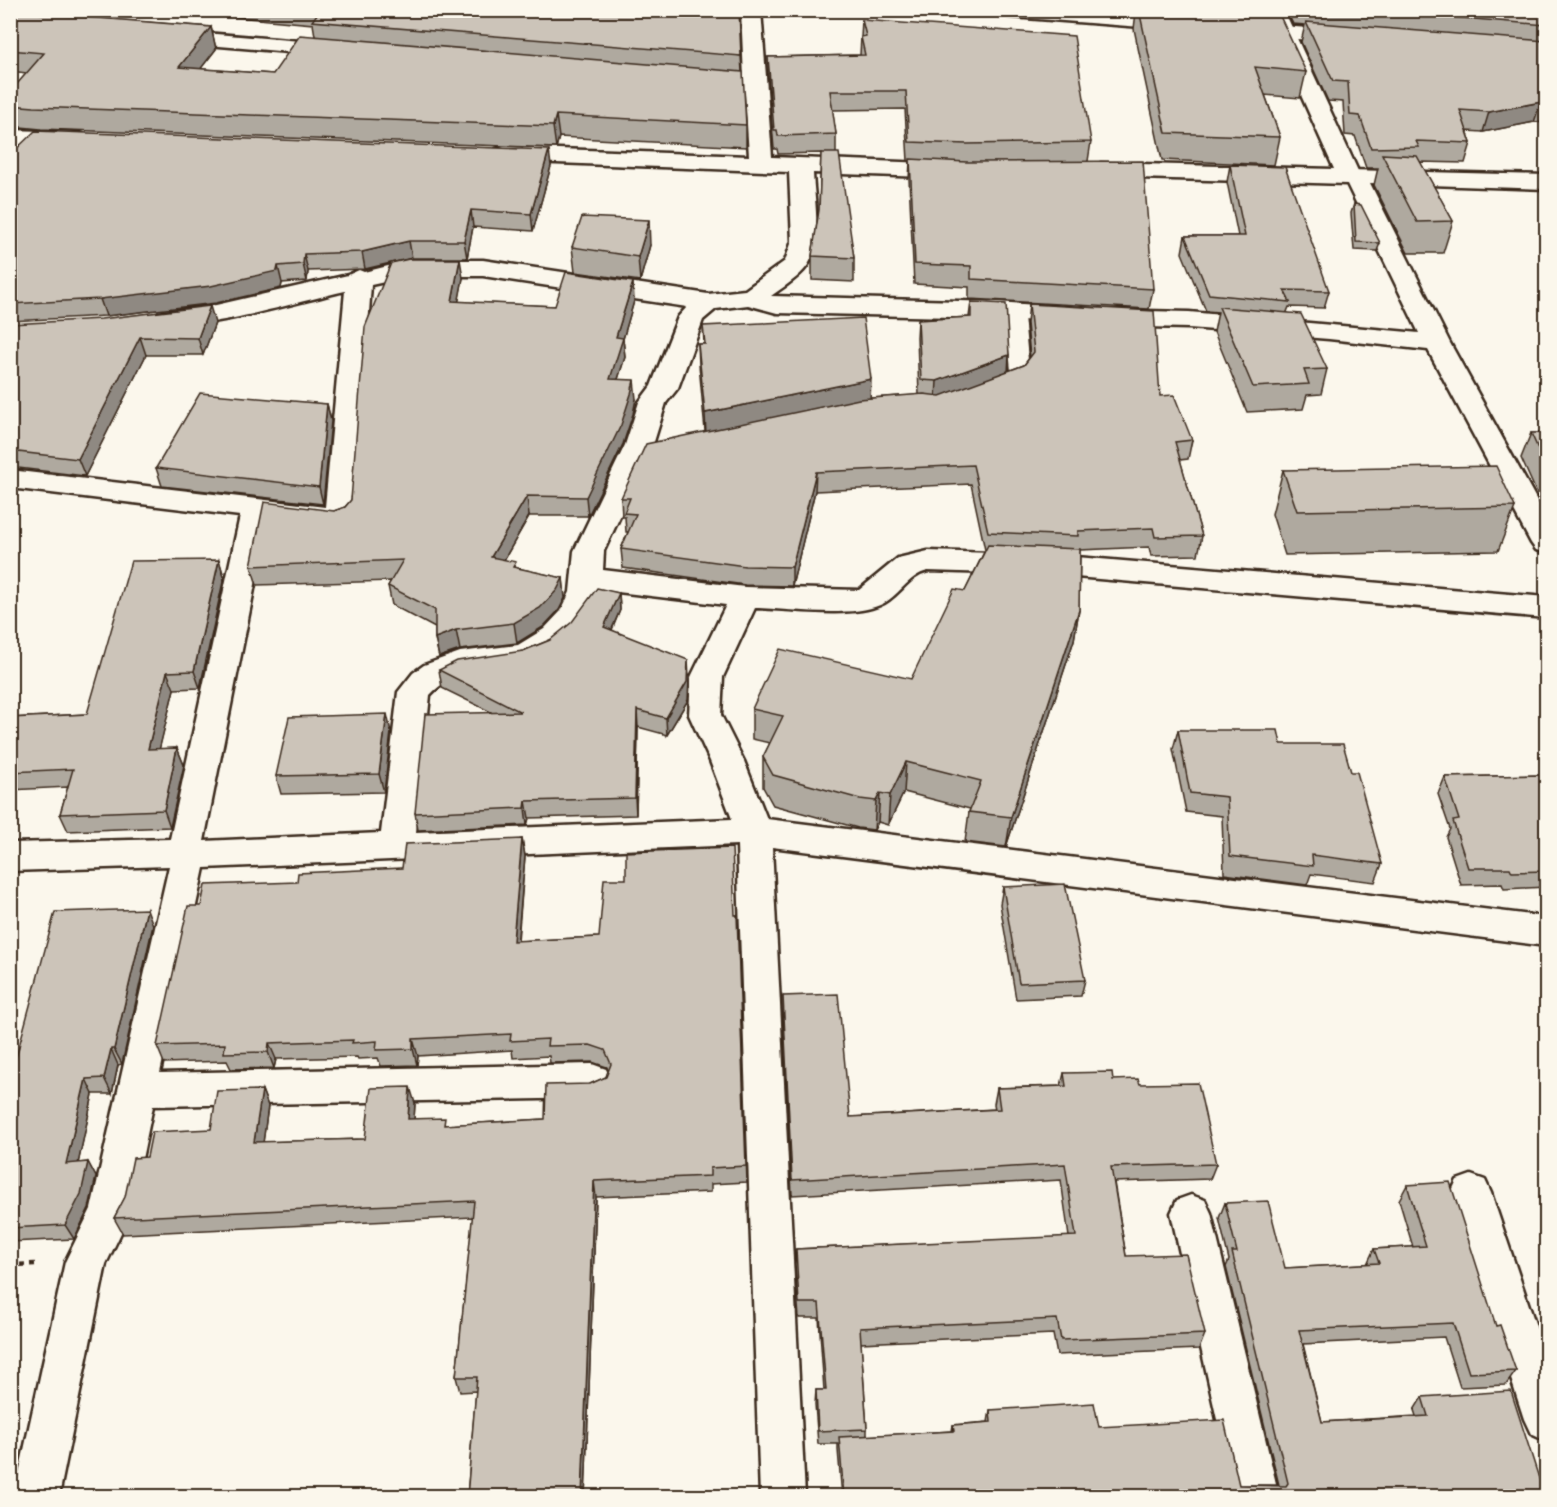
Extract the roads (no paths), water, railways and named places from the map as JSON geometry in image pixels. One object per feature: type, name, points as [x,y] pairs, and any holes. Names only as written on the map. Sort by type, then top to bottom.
[{"type":"street","points":[[751,10],[761,163]]},
{"type":"street","points":[[1000,10],[1200,26]]},
{"type":"street","points":[[1274,10],[1352,177],[1437,343],[1546,543]]},
{"type":"street","points":[[1224,28],[1363,38]]},
{"type":"street","points":[[153,35],[354,52]]},
{"type":"street","points":[[673,79],[756,86]]},
{"type":"street","points":[[10,137],[94,140]]},
{"type":"street","points":[[487,153],[977,171]]},
{"type":"street","points":[[139,322],[216,313],[359,278],[412,268],[483,268],[708,302],[752,297],[779,279],[796,264],[804,241],[801,165]]},
{"type":"street","points":[[1083,170],[1546,182]]},
{"type":"street","points":[[10,479],[339,518],[359,278]]},
{"type":"street","points":[[752,297],[777,306],[853,305],[1017,311],[1102,318],[1212,322],[1329,331],[1437,343]]},
{"type":"street","points":[[397,846],[414,692],[423,680],[443,667],[470,660],[518,657],[548,643],[571,622],[584,599],[588,578],[589,551],[650,447],[653,402],[664,388],[691,318],[708,302]]},
{"type":"street","points":[[36,1497],[86,1262],[111,1212],[256,509]]},
{"type":"street","points":[[588,578],[745,597],[861,602],[872,597],[909,565],[928,561],[1053,565],[1546,607]]},
{"type":"street","points":[[745,597],[706,677],[705,715],[727,761],[754,831],[782,1497]]},
{"type":"street","points":[[10,858],[397,846],[754,831],[1546,932]]},
{"type":"street","points":[[137,1090],[592,1081]]},
{"type":"street","points":[[1471,1193],[1546,1419]]},
{"type":"street","points":[[1191,1213],[1257,1497]]},
{"type":"lane","points":[[982,391],[1015,378],[1020,371],[1015,316],[1017,311]]}]
